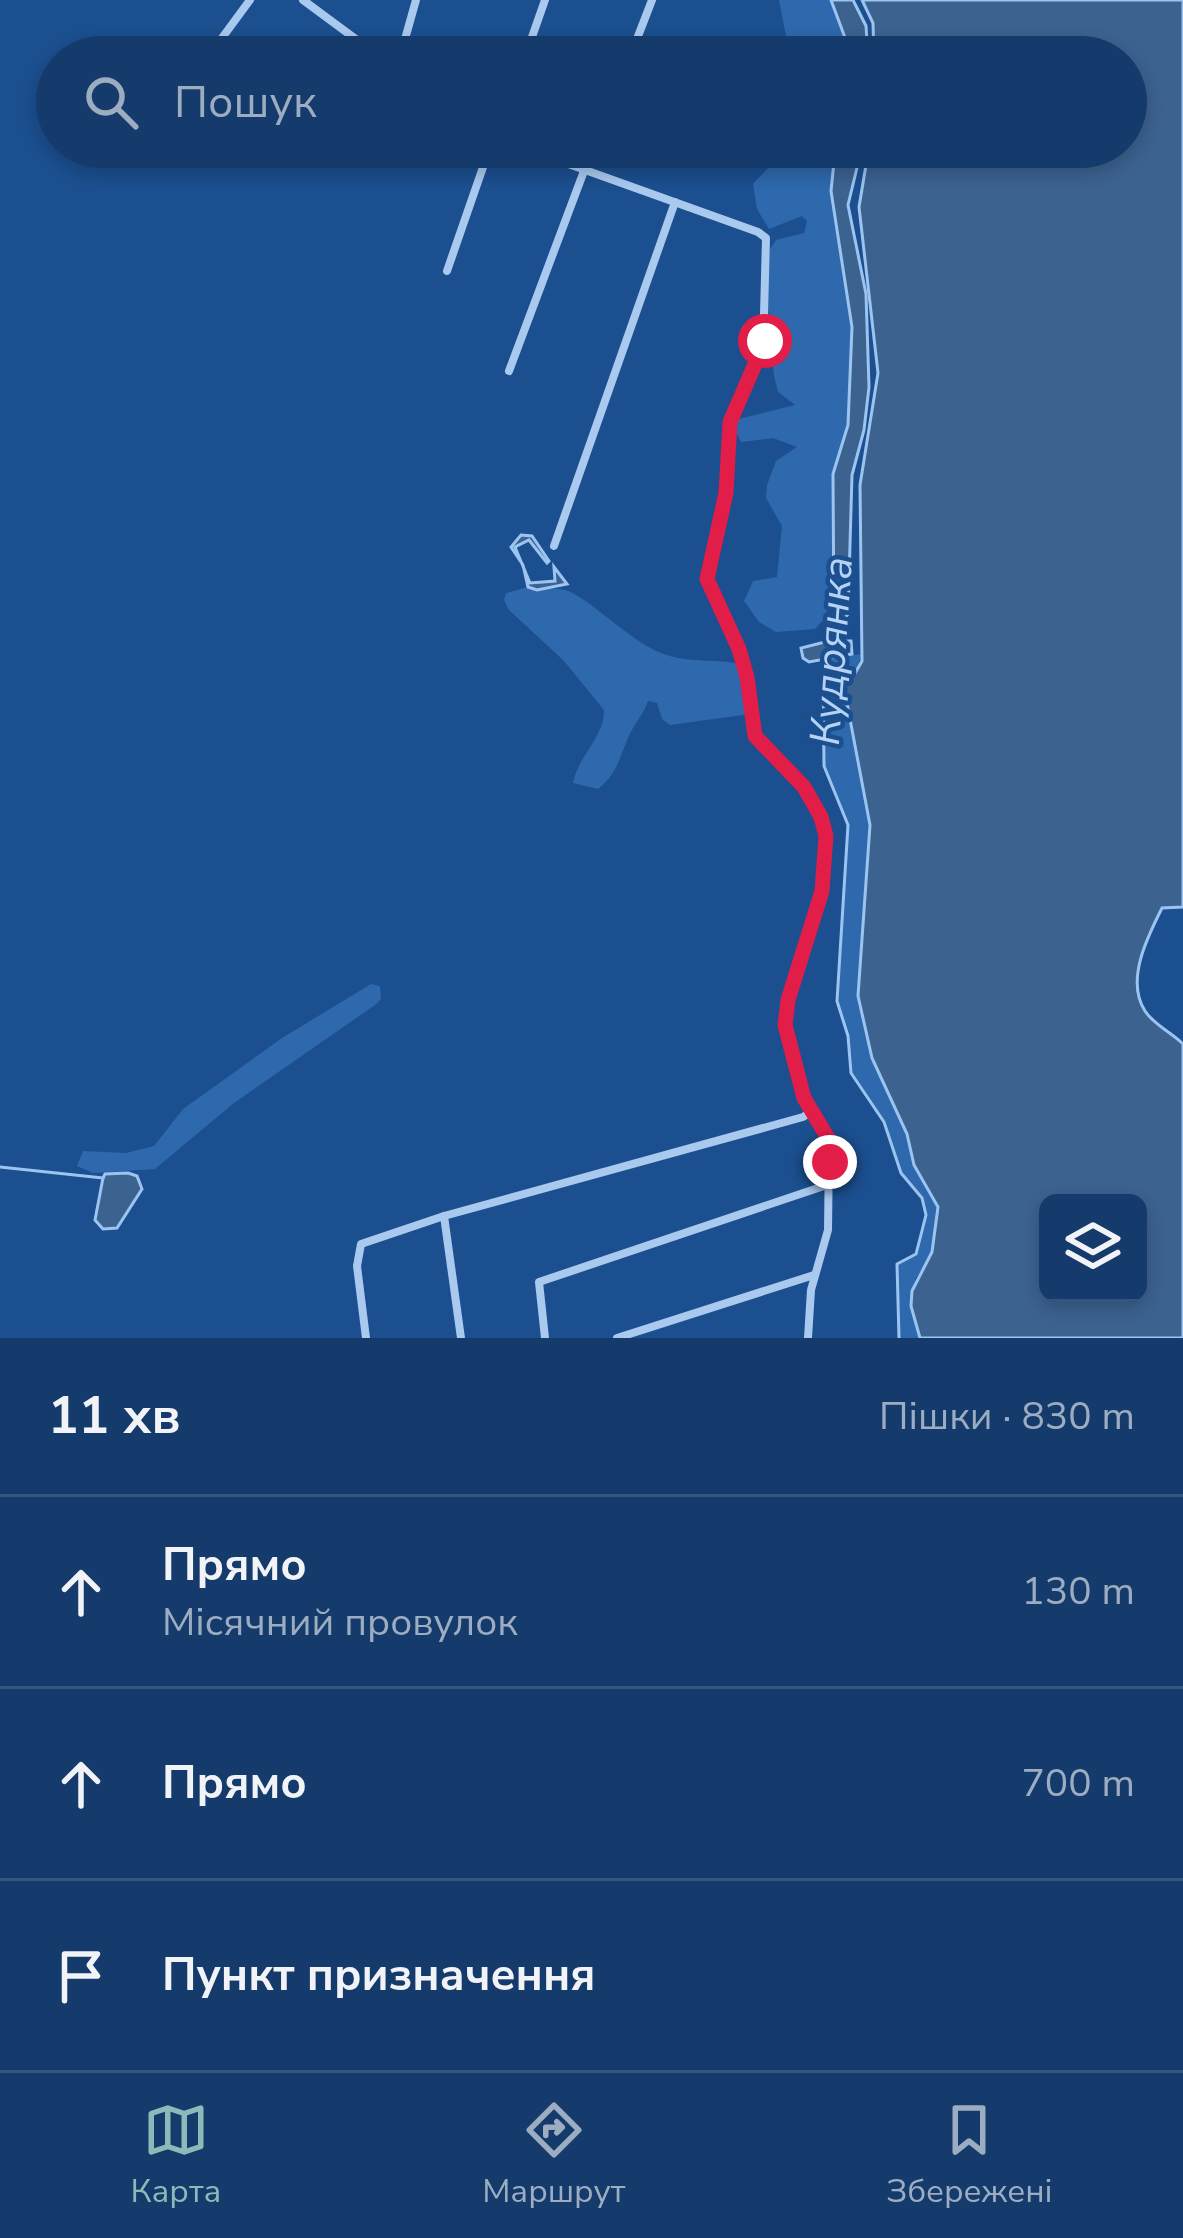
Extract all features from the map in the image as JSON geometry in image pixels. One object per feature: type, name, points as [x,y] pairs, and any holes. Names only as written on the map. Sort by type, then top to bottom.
[{"type":"street","points":[[223,36],[250,0]]},
{"type":"street","points":[[303,0],[352,36]]},
{"type":"street","points":[[406,36],[416,0]]},
{"type":"street","points":[[532,36],[545,0]]},
{"type":"street","points":[[638,36],[652,0]]},
{"type":"street","points":[[447,272],[483,168]]},
{"type":"street","points":[[579,168],[766,238],[765,341],[734,409],[722,514],[707,571],[739,649],[755,736],[804,787],[826,836],[822,891],[788,1000],[785,1025],[794,1068],[828,1138],[828,1230],[814,1275],[808,1338]]},
{"type":"street","points":[[509,370],[584,170]]},
{"type":"street","points":[[554,546],[675,202]]},
{"type":"street","points":[[367,1338],[356,1266],[361,1244],[812,1111]]},
{"type":"street","points":[[545,1338],[539,1282],[824,1186],[830,1178]]},
{"type":"street","points":[[444,1216],[461,1338]]},
{"type":"street","points":[[617,1338],[814,1275]]},
{"type":"shaded area","points":[[779,0],[831,0],[844,36],[786,36]]},
{"type":"shaded area","points":[[768,168],[834,168],[852,327],[848,425],[833,475],[833,561],[826,617],[815,629],[776,632],[759,622],[744,601],[753,581],[777,577],[782,526],[766,498],[767,485],[776,461],[797,447],[773,438],[741,442],[733,426],[735,420],[795,405],[778,392],[774,376],[766,287],[770,249],[776,240],[804,233],[807,221],[802,216],[769,229],[757,209],[753,184]]},
{"type":"shaded area","points":[[528,587],[574,594],[661,653],[745,666],[750,714],[670,725],[662,719],[657,703],[648,701],[606,782],[598,789],[573,783],[600,729],[604,710],[564,661],[509,610],[506,593]]},
{"type":"shaded area","points":[[862,654],[854,675],[844,683],[870,825],[858,996],[872,1058],[907,1134],[914,1165],[938,1207],[932,1252],[915,1280],[911,1307],[920,1338],[899,1338],[897,1264],[916,1255],[926,1215],[922,1198],[901,1173],[884,1122],[851,1073],[848,1036],[837,1001],[848,825],[824,766],[823,659]]},
{"type":"shaded area","points":[[371,984],[380,986],[381,999],[375,1005],[234,1103],[155,1169],[93,1173],[77,1166],[83,1151],[126,1153],[154,1146],[183,1109],[282,1038]]},
{"type":"water","points":[[831,0],[853,0],[866,26],[867,36],[844,36]]},
{"type":"water","points":[[862,0],[1183,0],[1183,907],[1162,908],[1141,958],[1137,986],[1148,1016],[1183,1044],[1183,1338],[920,1338],[912,1291],[932,1252],[938,1207],[914,1165],[907,1134],[872,1058],[858,996],[870,825],[843,682],[862,661],[860,485],[878,373],[859,207],[866,168],[1147,168],[1147,36],[873,36]]},
{"type":"water","points":[[833,168],[857,168],[848,205],[866,294],[869,387],[852,475],[848,614],[839,627],[845,641],[851,641],[852,654],[809,662],[801,648],[829,641],[834,629],[833,474],[848,425],[852,327],[831,191]]},
{"type":"water","points":[[521,535],[532,536],[547,563],[529,540],[515,547],[522,563],[511,547]]},
{"type":"water","points":[[554,567],[567,584],[537,590],[528,587],[524,568],[530,583],[555,581]]},
{"type":"water","points":[[137,1176],[142,1189],[117,1228],[103,1229],[95,1220],[103,1178]]},
{"type":"waterway","name":"Кудрянка","points":[[823,656],[824,766],[848,825],[837,1001],[848,1036],[851,1073],[884,1122],[901,1173],[922,1198],[926,1215],[916,1254],[897,1264],[899,1338]]},
{"type":"waterway","points":[[0,1167],[103,1178]]},
{"type":"route","points":[[765,341],[730,422],[726,493],[707,579],[739,649],[755,736],[812,798],[826,836],[822,891],[788,1000],[785,1025],[804,1098],[828,1138],[830,1162]]}]
